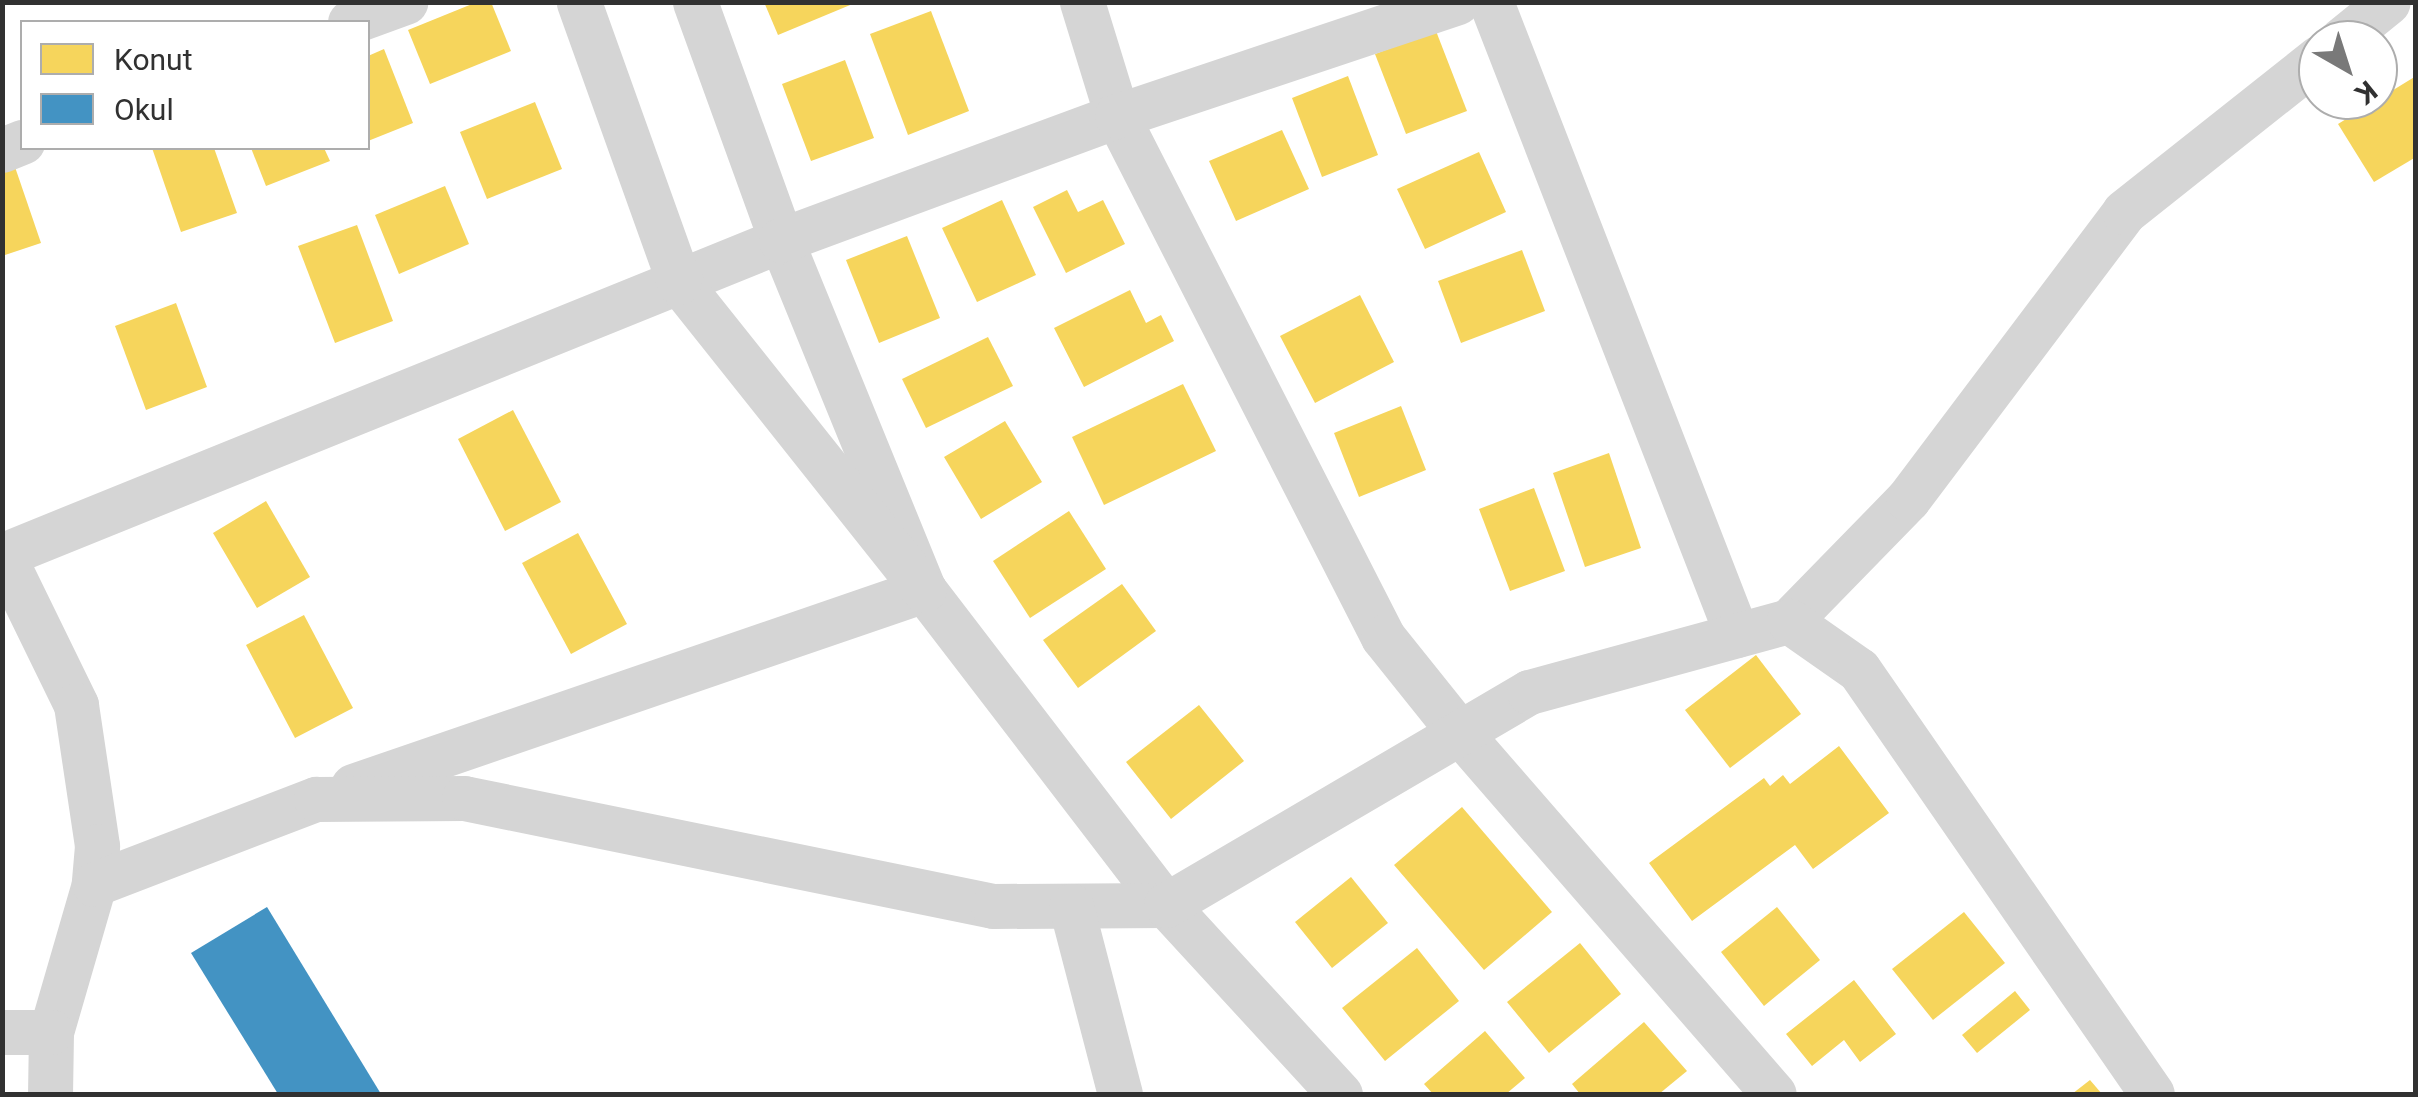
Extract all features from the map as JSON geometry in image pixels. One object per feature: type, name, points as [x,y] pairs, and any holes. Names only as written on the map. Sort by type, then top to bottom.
[{"type":"street","points":[[356,20],[405,2]]},
{"type":"street","points":[[579,2],[679,282],[924,590],[1166,905],[1340,1094]]},
{"type":"street","points":[[695,2],[781,240],[924,590]]},
{"type":"street","points":[[1082,2],[1117,116],[1383,637],[1460,733],[1774,1094]]},
{"type":"street","points":[[50,1094],[50,1032],[94,884],[97,846],[76,705],[3,554],[781,240],[1117,116],[1458,2]]},
{"type":"street","points":[[1491,2],[1737,635]]},
{"type":"street","points":[[2365,20],[2388,2]]},
{"type":"street","points":[[316,798],[464,798],[993,906],[1166,905],[1528,692],[1789,621],[1908,499],[2124,212],[2298,74]]},
{"type":"street","points":[[94,884],[316,798],[924,590]]},
{"type":"street","points":[[1789,621],[1859,670],[2152,1094]]},
{"type":"street","points":[[1071,906],[1120,1094]]},
{"type":"street","points":[[2,1032],[50,1032]]},
{"type":"building: Konut","points":[[477,2],[491,2],[511,51],[430,84],[408,30]]},
{"type":"building: Konut","points":[[764,2],[855,2],[855,3],[778,35]]},
{"type":"building: Konut","points":[[931,11],[969,111],[908,135],[870,34]]},
{"type":"building: Konut","points":[[1436,31],[1467,111],[1406,134],[1375,54]]},
{"type":"building: Konut","points":[[384,49],[413,123],[370,140],[370,55]]},
{"type":"building: Konut","points":[[845,60],[874,138],[811,161],[782,84]]},
{"type":"building: Konut","points":[[1348,76],[1378,155],[1322,177],[1292,98]]},
{"type":"building: Konut","points":[[2416,76],[2416,157],[2374,182],[2338,124],[2344,120],[2398,120],[2398,87]]},
{"type":"building: Konut","points":[[535,102],[562,169],[487,199],[460,132]]},
{"type":"building: Konut","points":[[1282,130],[1309,189],[1236,221],[1209,161]]},
{"type":"building: Konut","points":[[153,150],[215,150],[237,213],[181,232]]},
{"type":"building: Konut","points":[[252,150],[325,150],[330,161],[266,186]]},
{"type":"building: Konut","points":[[1479,152],[1506,212],[1425,249],[1397,189]]},
{"type":"building: Konut","points":[[15,167],[41,243],[2,256],[2,171]]},
{"type":"building: Konut","points":[[445,186],[469,244],[399,274],[375,215]]},
{"type":"building: Konut","points":[[1067,190],[1078,212],[1103,200],[1125,244],[1066,273],[1033,207]]},
{"type":"building: Konut","points":[[1002,200],[1036,275],[977,302],[942,228]]},
{"type":"building: Konut","points":[[357,225],[393,321],[335,343],[298,246]]},
{"type":"building: Konut","points":[[907,236],[940,318],[879,343],[846,260]]},
{"type":"building: Konut","points":[[1522,250],[1545,311],[1461,343],[1438,281]]},
{"type":"building: Konut","points":[[1130,290],[1146,323],[1161,315],[1174,341],[1084,387],[1054,328]]},
{"type":"building: Konut","points":[[1360,295],[1394,362],[1315,403],[1280,336]]},
{"type":"building: Konut","points":[[176,303],[207,387],[146,410],[115,326]]},
{"type":"building: Konut","points":[[988,337],[1013,386],[926,428],[902,379]]},
{"type":"building: Konut","points":[[1183,384],[1216,451],[1104,505],[1072,437]]},
{"type":"building: Konut","points":[[1401,406],[1426,470],[1359,497],[1334,433]]},
{"type":"building: Konut","points":[[513,410],[561,502],[505,531],[458,439]]},
{"type":"building: Konut","points":[[1005,421],[1042,482],[981,519],[944,457]]},
{"type":"building: Konut","points":[[1609,453],[1641,548],[1585,567],[1553,473]]},
{"type":"building: Konut","points":[[1534,488],[1565,571],[1510,591],[1479,509]]},
{"type":"building: Konut","points":[[266,501],[310,577],[257,608],[213,533]]},
{"type":"building: Konut","points":[[1069,511],[1106,569],[1030,618],[993,561]]},
{"type":"building: Konut","points":[[578,533],[627,624],[571,654],[522,563]]},
{"type":"building: Konut","points":[[1122,584],[1156,631],[1078,688],[1043,640]]},
{"type":"building: Konut","points":[[304,615],[353,708],[295,738],[246,645]]},
{"type":"building: Konut","points":[[1756,655],[1801,714],[1730,768],[1685,710]]},
{"type":"building: Konut","points":[[1199,705],[1244,761],[1171,819],[1126,762]]},
{"type":"building: Konut","points":[[1839,746],[1889,813],[1813,869],[1795,845],[1692,921],[1649,863],[1764,778],[1770,786],[1783,775],[1790,784]]},
{"type":"building: Konut","points":[[1462,807],[1552,912],[1484,970],[1394,865]]},
{"type":"building: Konut","points":[[1351,877],[1388,923],[1332,968],[1295,922]]},
{"type":"building: Konut","points":[[1777,907],[1820,960],[1764,1006],[1721,952]]},
{"type":"building: Konut","points":[[1964,912],[2005,963],[1933,1020],[1892,969]]},
{"type":"building: Konut","points":[[1580,943],[1621,994],[1549,1053],[1507,1002]]},
{"type":"building: Konut","points":[[1417,948],[1459,1001],[1385,1061],[1342,1008]]},
{"type":"building: Konut","points":[[1854,980],[1896,1034],[1860,1062],[1844,1040],[1812,1066],[1786,1034]]},
{"type":"building: Konut","points":[[2015,991],[2030,1010],[1977,1053],[1962,1035]]},
{"type":"building: Konut","points":[[1644,1022],[1687,1071],[1659,1094],[1580,1094],[1572,1084]]},
{"type":"building: Konut","points":[[1485,1031],[1525,1078],[1506,1094],[1433,1094],[1424,1084]]},
{"type":"building: Konut","points":[[2090,1080],[2102,1094],[2072,1094]]},
{"type":"building: Okul","points":[[267,907],[381,1094],[278,1094],[191,953]]}]
